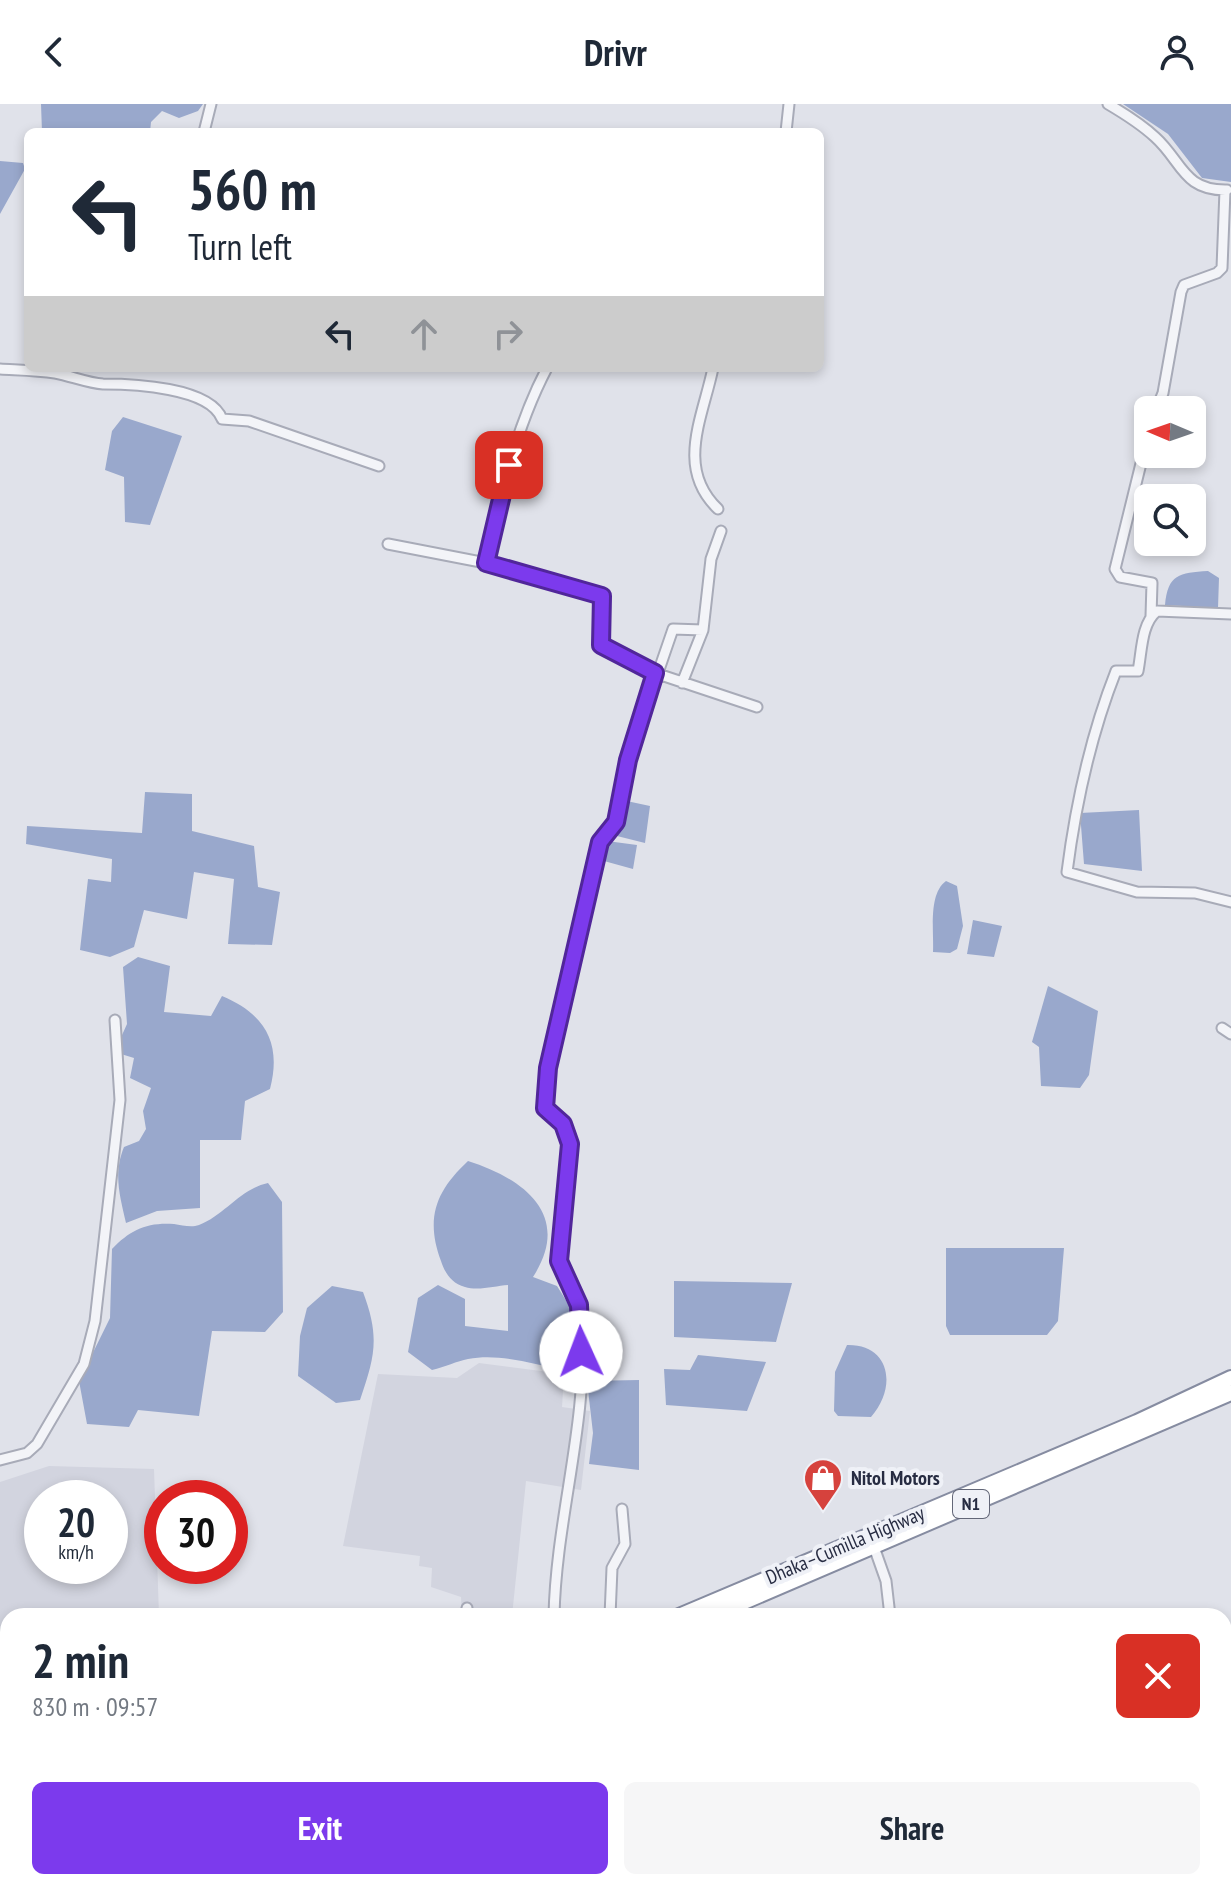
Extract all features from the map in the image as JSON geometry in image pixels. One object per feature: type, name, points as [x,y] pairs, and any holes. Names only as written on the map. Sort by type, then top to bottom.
[{"type":"highway","name":"Dhaka–Cumilla Highway","points":[[698,1608],[1137,1422],[1231,1378]]},
{"type":"highway","name":"Dhaka–Cumilla Highway","points":[[730,1608],[1231,1393]]},
{"type":"street","points":[[205,128],[211,104]]},
{"type":"street","points":[[786,128],[789,104]]},
{"type":"street","points":[[1108,104],[1157,139],[1191,182],[1204,188],[1228,190],[1222,268],[1207,278],[1190,282],[1181,292],[1162,396]]},
{"type":"street","points":[[0,369],[24,370]]},
{"type":"street","points":[[51,372],[104,384],[182,392],[202,399],[219,412],[222,419],[249,421],[379,466]]},
{"type":"street","points":[[486,563],[501,489],[533,394],[545,372]]},
{"type":"street","points":[[712,372],[692,453],[700,486],[718,509]]},
{"type":"street","points":[[1140,468],[1115,574],[1152,583],[1151,616],[1138,671],[1116,671],[1095,725],[1077,794],[1067,872],[1137,892],[1195,893],[1231,902]]},
{"type":"street","points":[[682,683],[703,630],[711,559],[721,531]]},
{"type":"street","points":[[388,544],[486,563],[602,596],[601,645],[655,673],[757,707]]},
{"type":"street","points":[[1151,616],[1157,611],[1231,614]]},
{"type":"street","points":[[554,1608],[558,1550],[578,1431],[582,1325],[574,1291],[559,1261],[570,1144],[563,1124],[545,1108],[548,1068],[600,842],[616,822],[628,760],[655,673],[673,629],[703,630]]},
{"type":"street","points":[[0,1460],[27,1453],[37,1444],[90,1349],[120,1100],[115,1020]]},
{"type":"street","points":[[1222,1028],[1231,1034]]},
{"type":"street","points":[[610,1608],[612,1568],[625,1544],[622,1509]]},
{"type":"street","points":[[874,1547],[886,1581],[889,1608]]},
{"type":"shaded area","points":[[479,1363],[564,1374],[562,1407],[590,1411],[581,1490],[526,1481],[513,1608],[462,1608],[461,1597],[431,1587],[432,1568],[419,1566],[420,1556],[343,1546],[378,1374],[457,1378]]},
{"type":"shaded area","points":[[49,1466],[154,1469],[154,1480],[144,1480],[144,1584],[158,1584],[159,1608],[0,1608],[0,1482]]},
{"type":"water","points":[[41,104],[203,104],[198,111],[179,118],[162,111],[151,122],[150,128],[42,128]]},
{"type":"water","points":[[1123,104],[1231,104],[1231,182],[1202,178],[1168,134]]},
{"type":"water","points":[[0,161],[23,163],[24,171],[0,214]]},
{"type":"water","points":[[123,417],[182,436],[150,525],[125,522],[124,477],[105,470],[112,431]]},
{"type":"water","points":[[1208,571],[1219,578],[1218,608],[1165,605],[1169,587],[1177,577]]},
{"type":"water","points":[[145,792],[192,794],[192,831],[254,846],[258,887],[280,892],[272,945],[228,944],[234,879],[194,872],[187,919],[144,910],[134,947],[110,957],[80,950],[88,879],[111,882],[112,859],[26,844],[27,826],[142,833]]},
{"type":"water","points":[[622,800],[650,806],[645,843],[617,836]]},
{"type":"water","points":[[1139,810],[1142,871],[1084,864],[1080,813]]},
{"type":"water","points":[[607,841],[637,845],[633,869],[604,861]]},
{"type":"water","points":[[946,881],[957,886],[963,926],[957,949],[950,953],[933,952],[934,904],[940,887]]},
{"type":"water","points":[[973,920],[1002,926],[994,957],[967,954]]},
{"type":"water","points":[[138,957],[170,966],[164,1012],[211,1016],[222,996],[237,1003],[259,1021],[267,1032],[274,1058],[270,1089],[245,1101],[241,1140],[200,1140],[200,1208],[157,1211],[126,1223],[119,1166],[124,1147],[139,1141],[146,1129],[143,1111],[151,1088],[130,1078],[134,1058],[121,1054],[118,1044],[127,1024],[123,967]]},
{"type":"water","points":[[1048,986],[1098,1011],[1089,1075],[1080,1088],[1041,1086],[1039,1047],[1032,1042]]},
{"type":"water","points":[[468,1161],[524,1189],[545,1218],[548,1235],[544,1255],[533,1277],[557,1286],[574,1313],[563,1370],[492,1357],[468,1359],[432,1370],[408,1352],[418,1298],[438,1285],[465,1299],[465,1326],[508,1331],[508,1285],[475,1289],[456,1283],[444,1270],[436,1246],[436,1206],[448,1183]]},
{"type":"water","points":[[268,1183],[282,1202],[283,1312],[265,1332],[212,1331],[199,1416],[138,1410],[129,1427],[87,1424],[79,1381],[110,1318],[112,1249],[132,1232],[147,1226],[199,1225],[249,1191]]},
{"type":"water","points":[[946,1248],[1064,1248],[1058,1321],[1047,1335],[950,1335],[946,1326]]},
{"type":"water","points":[[674,1281],[792,1283],[776,1342],[674,1337]]},
{"type":"water","points":[[332,1286],[363,1292],[372,1322],[374,1346],[360,1400],[336,1403],[298,1376],[300,1336],[307,1308]]},
{"type":"water","points":[[847,1345],[873,1352],[885,1370],[884,1393],[871,1417],[838,1416],[834,1411],[835,1372]]},
{"type":"water","points":[[698,1355],[766,1362],[747,1411],[666,1405],[664,1369],[690,1370]]},
{"type":"water","points":[[639,1380],[639,1470],[589,1464],[593,1433],[587,1381]]},
{"type":"place","name":"Nitol Motors","points":[[823,1512]]},
{"type":"route","points":[[509,465],[486,563],[602,596],[601,645],[655,673],[628,760],[616,822],[600,842],[574,966],[548,1068],[545,1108],[549,1116],[563,1124],[570,1144],[559,1261],[579,1305],[581,1352]]}]
